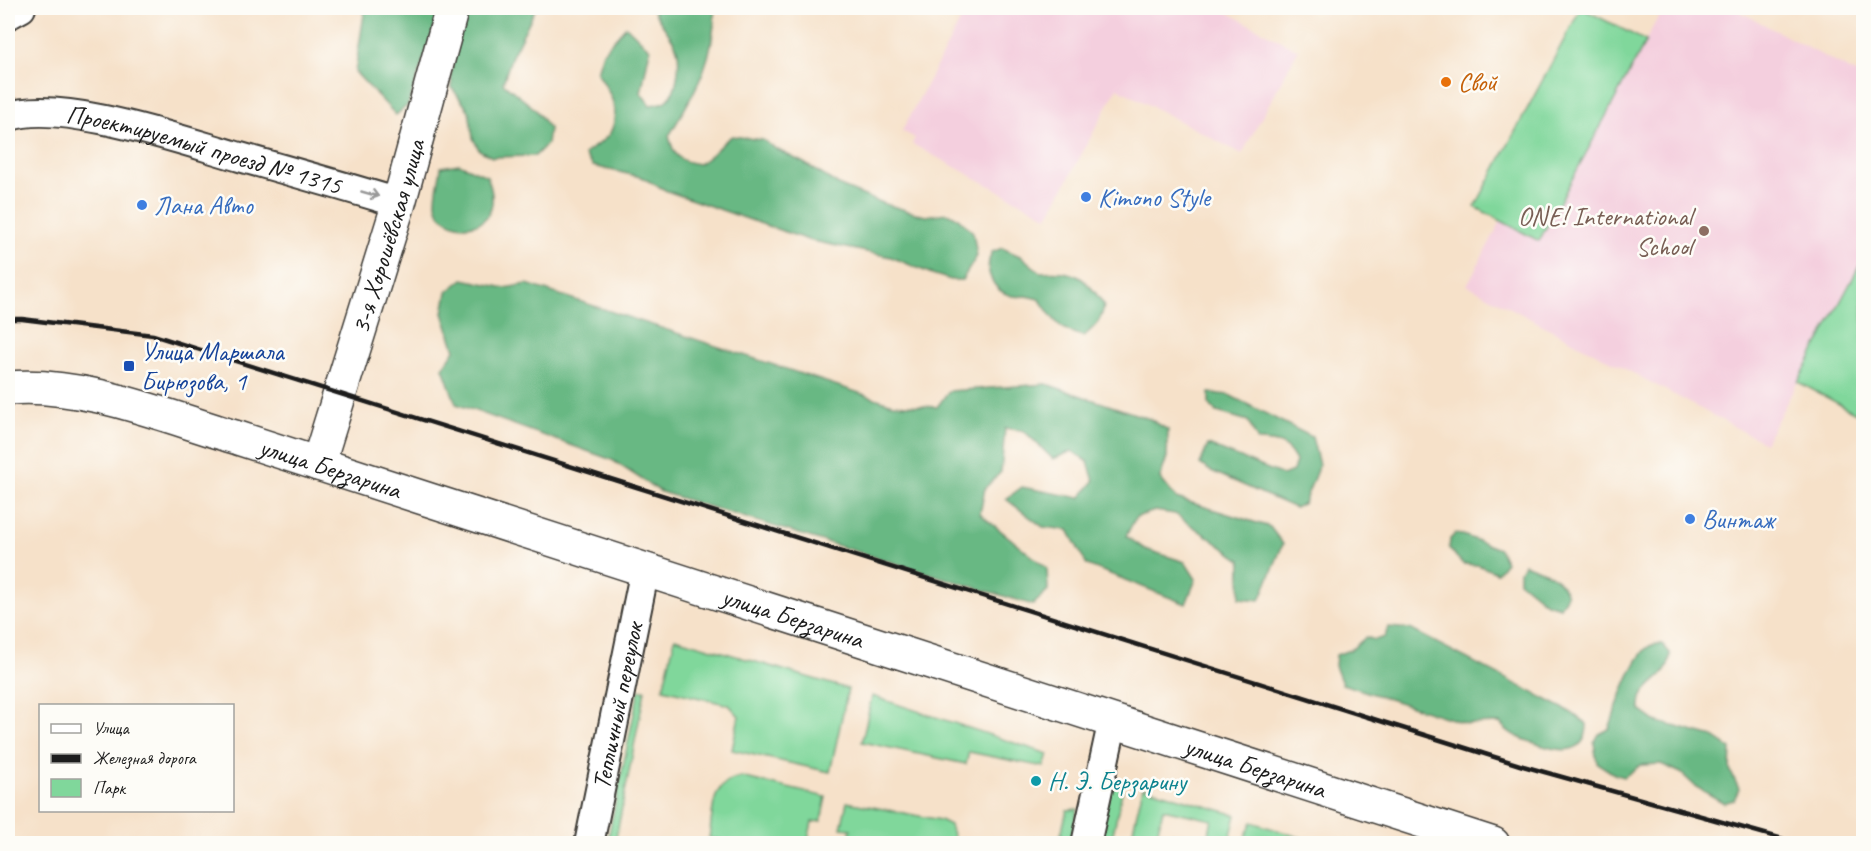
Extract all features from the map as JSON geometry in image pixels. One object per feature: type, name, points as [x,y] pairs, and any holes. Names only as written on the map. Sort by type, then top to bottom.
[{"type":"street","points":[[8,15],[21,8]]},
{"type":"street","name":"3-я Хорошёвская улица","points":[[318,464],[399,202],[452,8]]},
{"type":"street","name":"Проектируемый проезд № 1315","points":[[8,117],[15,114],[58,113],[132,126],[399,202]]},
{"type":"street","name":"улица Берзарина","points":[[8,388],[31,386],[92,394],[318,464],[1493,843]]},
{"type":"street","name":"Тепличный переулок","points":[[589,843],[645,569]]},
{"type":"street","points":[[1086,843],[1113,720]]},
{"type":"shaded area","points":[[967,8],[1219,8],[1298,50],[1242,154],[1117,88],[1048,217],[912,144],[915,138],[902,131]]},
{"type":"shaded area","name":"ONE! International School","points":[[1663,8],[1733,8],[1863,77],[1863,259],[1765,443],[1467,285],[1501,221],[1539,241]]},
{"type":"green space","points":[[365,8],[441,8],[408,105],[396,115],[355,72]]},
{"type":"green space","points":[[477,8],[536,8],[511,58],[503,83],[535,109],[549,128],[547,144],[535,156],[492,157],[479,150],[473,138],[469,111],[452,88],[451,74],[460,24]]},
{"type":"green space","points":[[652,8],[715,8],[711,45],[702,75],[669,136],[678,157],[699,164],[732,136],[763,140],[840,186],[882,203],[925,216],[947,213],[958,218],[973,232],[977,256],[962,280],[951,280],[932,274],[891,257],[808,240],[667,191],[641,177],[593,166],[584,154],[608,136],[615,116],[610,94],[597,72],[603,52],[626,26],[650,49],[641,93],[650,105],[665,102],[676,84],[677,50]]},
{"type":"green space","points":[[1581,8],[1646,41],[1539,241],[1475,207]]},
{"type":"green space","points":[[459,164],[487,176],[492,196],[490,211],[483,221],[472,225],[460,226],[449,222],[440,215],[436,204],[441,167]]},
{"type":"green space","points":[[1002,248],[1022,257],[1040,272],[1071,273],[1085,281],[1104,305],[1102,315],[1095,326],[1084,336],[1076,334],[1058,324],[1040,300],[1027,296],[1012,296],[999,290],[989,273],[989,259],[992,252]]},
{"type":"green space","points":[[1863,259],[1863,417],[1798,382]]},
{"type":"green space","points":[[463,279],[505,288],[527,284],[893,404],[937,407],[949,391],[1046,384],[1150,419],[1168,430],[1167,457],[1160,478],[1176,498],[1270,527],[1283,544],[1260,600],[1240,598],[1241,560],[1175,514],[1155,511],[1136,517],[1126,536],[1145,549],[1185,562],[1196,579],[1186,604],[1087,565],[1068,530],[1043,527],[1006,499],[1022,487],[1080,498],[1094,481],[1088,462],[1072,451],[1053,459],[1024,431],[1005,428],[1001,472],[985,488],[980,514],[1047,568],[1048,590],[1033,605],[661,492],[612,460],[456,404],[443,368],[455,350],[443,313],[447,292]]},
{"type":"green space","points":[[1209,393],[1229,395],[1312,437],[1319,465],[1304,503],[1295,508],[1200,464],[1208,445],[1283,475],[1293,471],[1296,461],[1289,450],[1281,444],[1258,441],[1248,421],[1217,412],[1209,404]]},
{"type":"green space","points":[[1455,534],[1499,549],[1506,562],[1497,573],[1478,565],[1463,564],[1449,549],[1450,539]]},
{"type":"green space","points":[[1524,564],[1556,578],[1567,595],[1560,607],[1546,603],[1519,581],[1519,573]]},
{"type":"green space","points":[[1388,627],[1410,629],[1570,712],[1587,724],[1582,742],[1571,749],[1546,747],[1517,736],[1500,723],[1467,724],[1342,684],[1335,666],[1336,655],[1352,649],[1366,637],[1375,640],[1385,637]]},
{"type":"green space","points":[[675,638],[848,689],[830,772],[732,750],[739,716],[729,705],[663,689]]},
{"type":"green space","points":[[1662,644],[1670,653],[1667,668],[1642,696],[1640,710],[1655,721],[1713,737],[1731,749],[1730,770],[1739,789],[1734,800],[1724,803],[1696,787],[1681,773],[1661,764],[1641,765],[1624,777],[1614,774],[1597,763],[1594,743],[1599,734],[1609,729],[1632,670],[1645,650],[1652,645]]},
{"type":"green space","points":[[639,690],[645,690],[615,843],[607,843]]},
{"type":"green space","points":[[872,696],[1048,754],[1044,767],[969,752],[966,764],[862,742]]},
{"type":"green space","points":[[741,777],[826,797],[821,821],[812,822],[808,840],[815,843],[736,843],[709,838],[713,808],[718,792],[723,785]]},
{"type":"green space","points":[[1112,782],[1123,788],[1111,843],[1097,844]]},
{"type":"green space","points":[[1143,787],[1236,815],[1229,843],[1207,840],[1212,820],[1163,809],[1155,843],[1130,843]]},
{"type":"green space","points":[[847,802],[940,820],[950,825],[954,838],[953,843],[848,843],[851,829],[841,828]]},
{"type":"green space","points":[[1078,809],[1070,843],[1059,843],[1067,810]]},
{"type":"green space","points":[[1252,822],[1317,843],[1248,843],[1245,837]]},
{"type":"railway","points":[[8,319],[153,335],[1523,766],[1801,844]]},
{"type":"place","name":"Свой","points":[[1446,82]]},
{"type":"place","name":"Kimono Style","points":[[1086,197]]},
{"type":"place","name":"Лана Авто","points":[[142,205]]},
{"type":"place","name":"ONE! International School","points":[[1704,231]]},
{"type":"place","name":"Улица Маршала Бирюзова, 1","points":[[129,366]]},
{"type":"place","name":"Винтаж","points":[[1690,519]]},
{"type":"place","name":"Н. Э. Берзарину","points":[[1036,781]]}]
